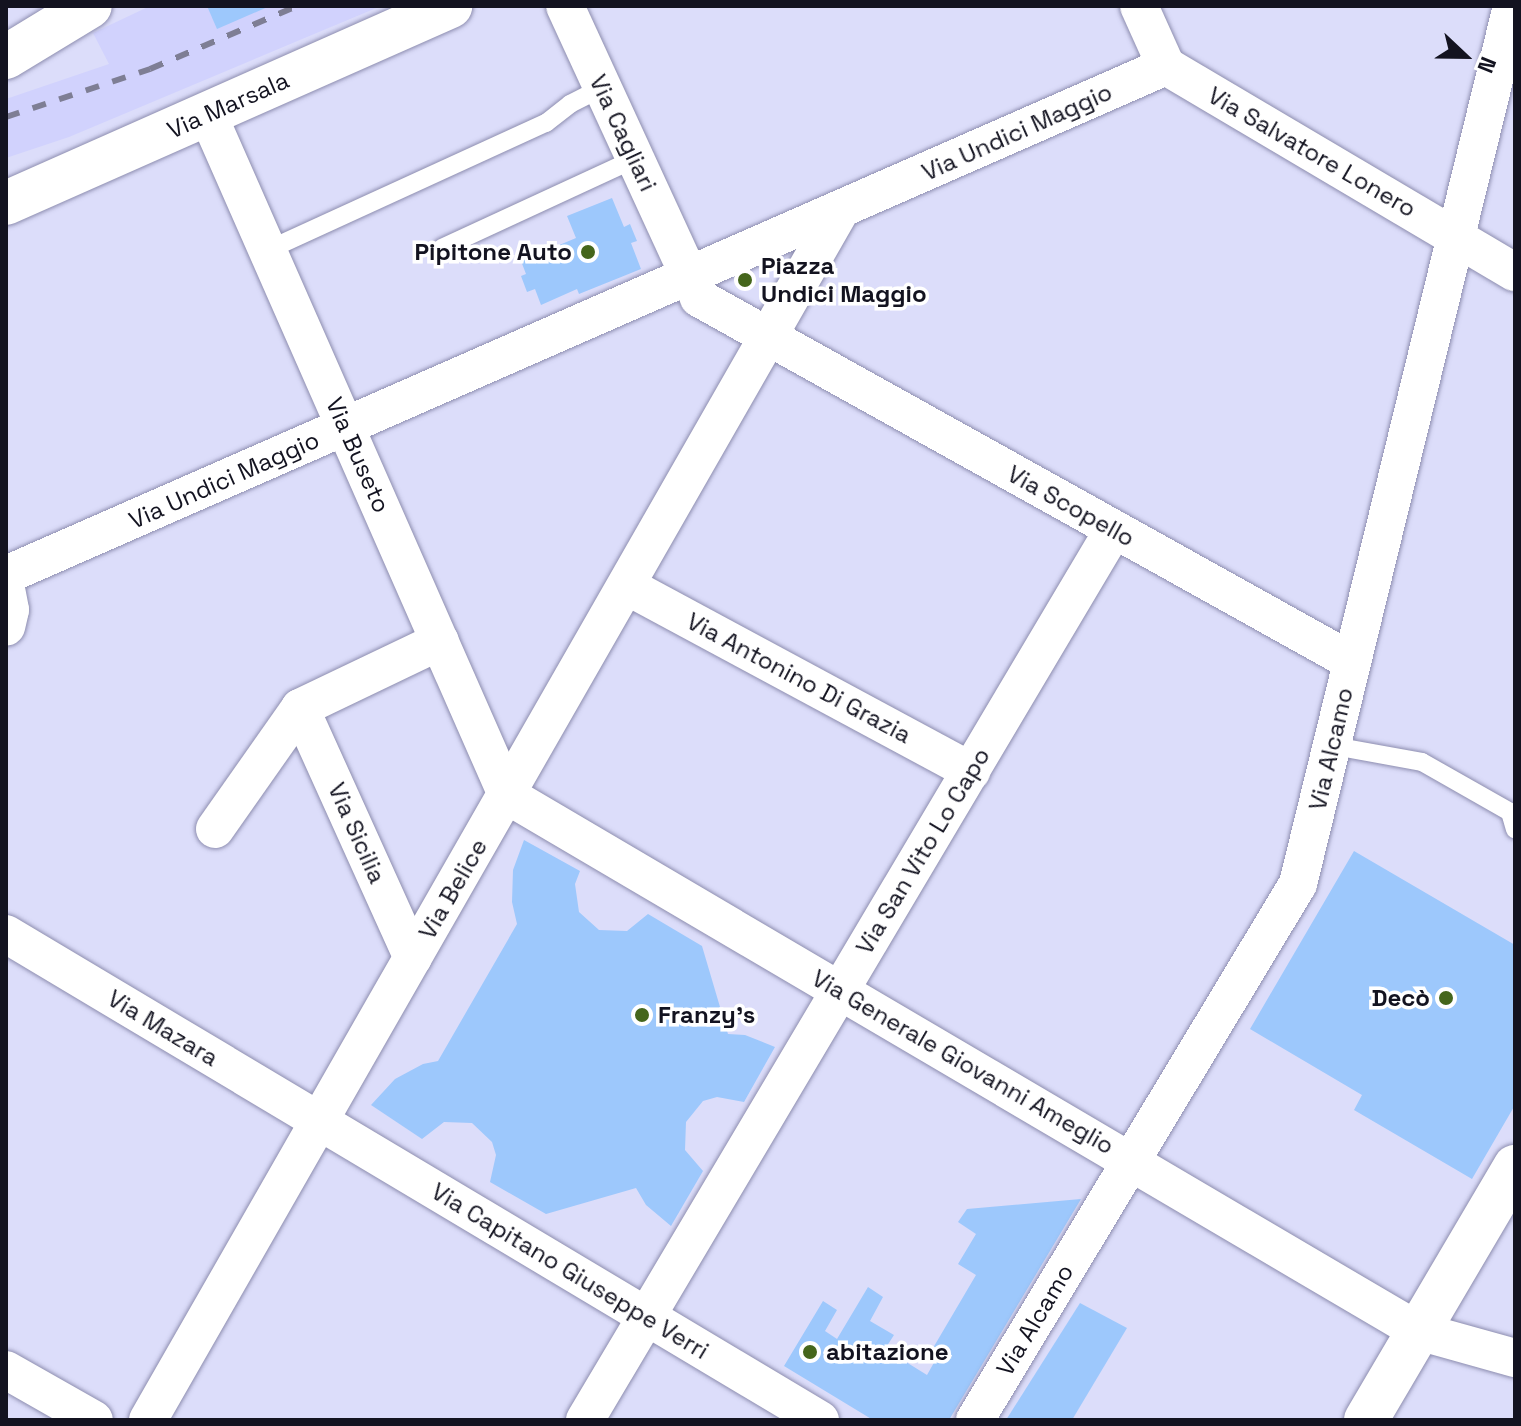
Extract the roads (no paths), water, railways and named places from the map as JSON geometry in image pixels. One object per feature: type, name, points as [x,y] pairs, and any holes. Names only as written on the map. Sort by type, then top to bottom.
[{"type":"main road","points":[[6,57],[90,6]]},
{"type":"main road","name":"Via Marsala","points":[[6,203],[450,6]]},
{"type":"main road","points":[[1366,1420],[1515,1167]]},
{"type":"street","name":"Via Cagliari","points":[[565,6],[635,159],[677,274],[699,298],[773,349]]},
{"type":"street","points":[[1139,6],[1166,66]]},
{"type":"street","name":"Via Alcamo","points":[[975,1420],[1298,884],[1512,6]]},
{"type":"street","name":"Via Undici Maggio","points":[[6,575],[345,426],[677,274],[855,203],[1166,66]]},
{"type":"street","name":"Via Salvatore Lonero","points":[[1166,66],[1515,272]]},
{"type":"street","name":"Via Buseto","points":[[208,115],[507,795]]},
{"type":"street","name":"Via Belice","points":[[148,1420],[627,586],[773,349],[855,203]]},
{"type":"street","name":"Via Scopello","points":[[773,349],[1114,529],[1351,661]]},
{"type":"street","name":"Via San Vito Lo Capo","points":[[585,1420],[1114,529]]},
{"type":"street","name":"Via Antonino Di Grazia","points":[[627,586],[971,771]]},
{"type":"street","points":[[6,589],[10,610],[6,627]]},
{"type":"street","points":[[215,829],[300,708],[440,641]]},
{"type":"street","name":"Via Sicilia","points":[[300,708],[413,958]]},
{"type":"street","name":"Via Generale Giovanni Ameglio","points":[[507,795],[1418,1331],[1515,1358]]},
{"type":"street","name":"Via Mazara","points":[[6,934],[319,1122]]},
{"type":"street","name":"Via Capitano Giuseppe Verri","points":[[319,1122],[820,1420]]},
{"type":"street","points":[[6,1370],[94,1420]]},
{"type":"lane","points":[[268,250],[546,123],[570,104],[602,88]]},
{"type":"lane","points":[[442,248],[635,159]]},
{"type":"lane","points":[[1334,746],[1422,762],[1510,812],[1515,829]]},
{"type":"railway","points":[[6,117],[150,69],[297,6]]},
{"type":"place","name":"Pipitone Auto","points":[[588,252]]},
{"type":"place","name":"Piazza Undici Maggio","points":[[745,280]]},
{"type":"place","name":"Decò","points":[[1446,998]]},
{"type":"place","name":"Franzy's","points":[[642,1015]]},
{"type":"place","name":"abitazione","points":[[810,1352]]}]
